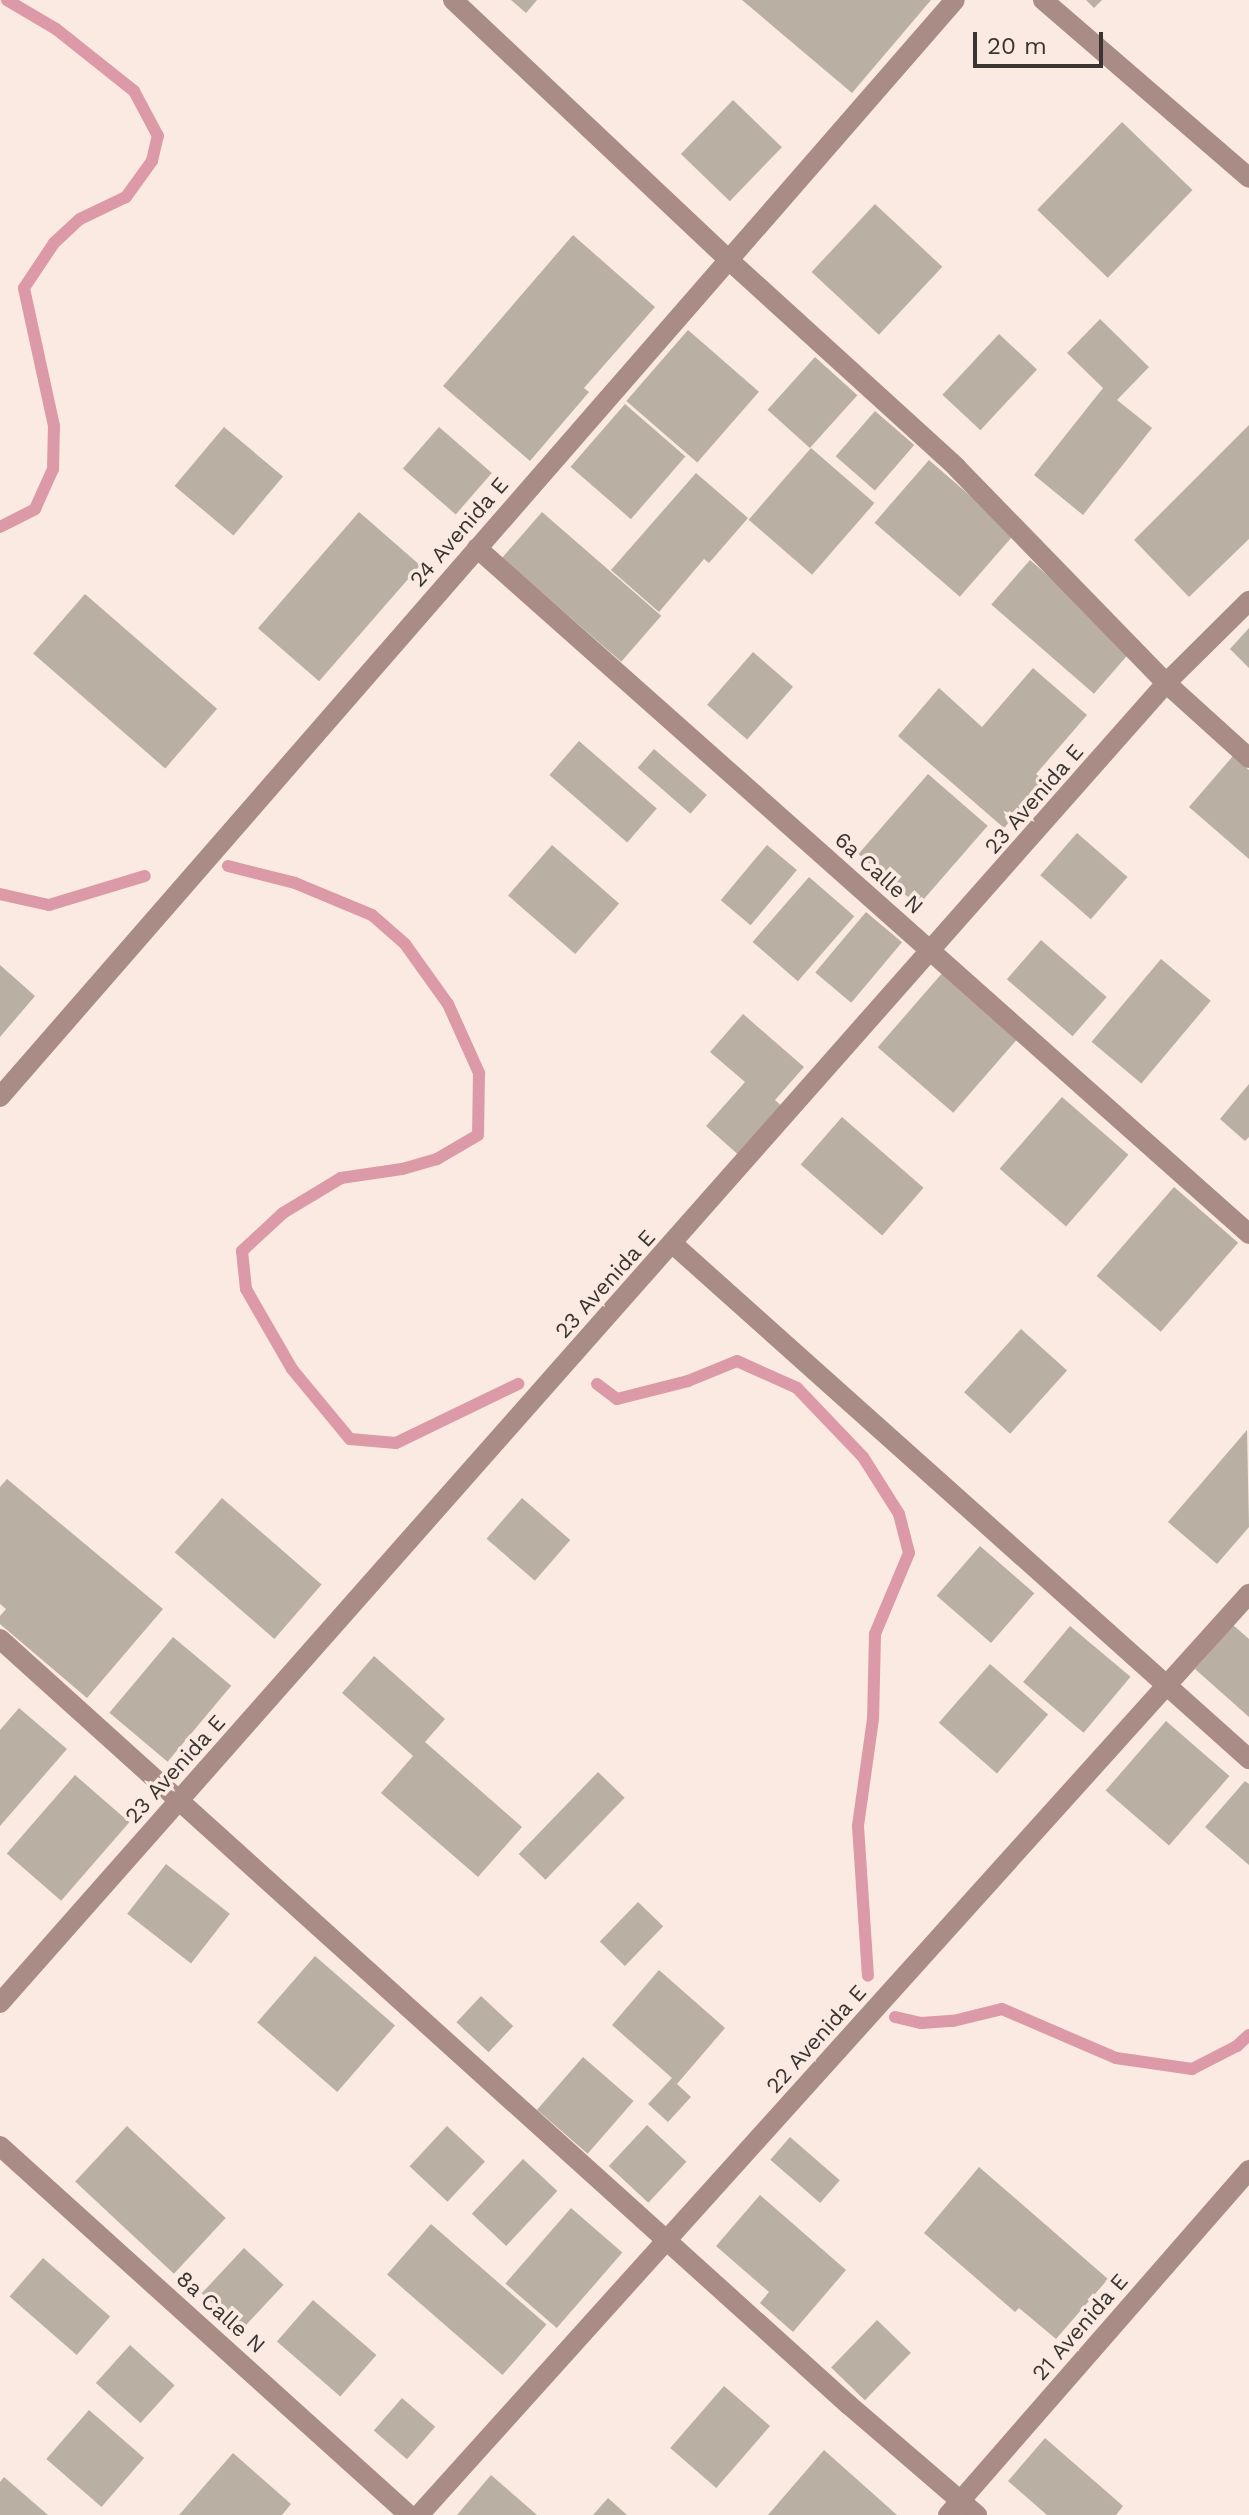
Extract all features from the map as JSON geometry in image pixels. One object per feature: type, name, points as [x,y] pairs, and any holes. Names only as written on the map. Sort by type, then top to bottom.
[{"type":"street","points":[[453,0],[730,261],[956,467],[1166,683],[1249,758]]},
{"type":"street","name":"24 Avenida E","points":[[0,1097],[955,0]]},
{"type":"street","points":[[1043,0],[1249,178]]},
{"type":"street","name":"6a Calle N","points":[[477,548],[1249,1234]]},
{"type":"street","name":"23 Avenida E","points":[[0,2003],[932,952],[1166,683],[1249,601]]},
{"type":"street","points":[[673,1244],[1249,1759]]},
{"type":"street","name":"22 Avenida E","points":[[419,2515],[1249,1594]]},
{"type":"street","points":[[0,1639],[667,2241],[954,2508],[977,2515]]},
{"type":"street","name":"8a Calle N","points":[[0,2146],[409,2515]]},
{"type":"street","name":"21 Avenida E","points":[[954,2508],[1249,2170]]},
{"type":"building","points":[[511,0],[537,0],[526,13]]},
{"type":"building","points":[[742,0],[931,0],[852,93]]},
{"type":"building","points":[[1086,0],[1102,0],[1094,8]]},
{"type":"building","points":[[733,100],[782,147],[730,201],[681,154]]},
{"type":"building","points":[[1122,122],[1192,190],[1108,278],[1037,210]]},
{"type":"building","points":[[875,204],[942,267],[879,335],[812,272]]},
{"type":"building","points":[[573,235],[655,307],[584,388],[589,392],[530,461],[443,386]]},
{"type":"building","points":[[1100,319],[1149,367],[1117,400],[1152,428],[1083,515],[1034,475],[1103,388],[1067,353]]},
{"type":"building","points":[[688,330],[759,392],[697,463],[626,401]]},
{"type":"building","points":[[999,334],[1037,369],[980,430],[942,395]]},
{"type":"building","points":[[815,357],[857,395],[810,448],[767,410]]},
{"type":"building","points":[[625,404],[685,456],[631,519],[571,467]]},
{"type":"building","points":[[875,411],[914,445],[875,490],[836,456]]},
{"type":"building","points":[[1249,425],[1249,539],[1189,597],[1134,540]]},
{"type":"building","points":[[224,427],[283,476],[233,535],[175,486]]},
{"type":"building","points":[[439,427],[492,473],[456,514],[403,469]]},
{"type":"building","points":[[811,448],[874,503],[812,575],[749,520]]},
{"type":"building","points":[[929,460],[1014,534],[960,597],[875,523]]},
{"type":"building","points":[[696,473],[748,518],[709,563],[704,559],[659,612],[611,570]]},
{"type":"building","points":[[359,512],[420,565],[319,681],[258,628]]},
{"type":"building","points":[[542,512],[661,616],[621,662],[502,558]]},
{"type":"building","points":[[1030,560],[1133,649],[1094,694],[991,605]]},
{"type":"building","points":[[85,594],[217,709],[165,768],[33,654]]},
{"type":"building","points":[[1249,628],[1249,668],[1230,649]]},
{"type":"building","points":[[753,652],[793,687],[747,740],[707,705]]},
{"type":"building","points":[[1033,668],[1087,715],[1036,774],[1045,781],[1004,828],[898,736],[939,688],[982,727]]},
{"type":"building","points":[[579,741],[657,809],[627,843],[549,775]]},
{"type":"building","points":[[654,749],[707,795],[690,814],[638,768]]},
{"type":"building","points":[[1233,756],[1249,770],[1249,859],[1189,807]]},
{"type":"building","points":[[928,774],[988,826],[918,906],[858,854]]},
{"type":"building","points":[[1077,833],[1128,877],[1091,919],[1040,875]]},
{"type":"building","points":[[552,845],[619,903],[575,954],[508,896]]},
{"type":"building","points":[[767,845],[797,870],[751,925],[721,900]]},
{"type":"building","points":[[809,877],[854,916],[798,981],[753,942]]},
{"type":"building","points":[[866,912],[902,942],[851,1003],[815,973]]},
{"type":"building","points":[[1041,940],[1107,997],[1073,1036],[1007,979]]},
{"type":"building","points":[[1161,959],[1211,1001],[1141,1084],[1092,1042]]},
{"type":"building","points":[[0,965],[35,996],[0,1037]]},
{"type":"building","points":[[944,971],[1019,1037],[953,1113],[878,1047]]},
{"type":"building","points":[[743,1014],[804,1067],[775,1100],[785,1109],[742,1158],[706,1126],[745,1082],[710,1052]]},
{"type":"building","points":[[1249,1084],[1249,1137],[1245,1141],[1220,1119]]},
{"type":"building","points":[[1062,1097],[1128,1155],[1066,1226],[1000,1169]]},
{"type":"building","points":[[842,1117],[924,1188],[882,1235],[801,1165]]},
{"type":"building","points":[[1174,1187],[1238,1243],[1161,1332],[1097,1276]]},
{"type":"building","points":[[1021,1329],[1067,1370],[1010,1434],[964,1392]]},
{"type":"building","points":[[1247,1430],[1249,1527],[1217,1564],[1168,1522]]},
{"type":"building","points":[[7,1479],[163,1609],[87,1698],[0,1624],[0,1616],[6,1609],[0,1604],[0,1487]]},
{"type":"building","points":[[222,1498],[322,1585],[274,1639],[175,1552]]},
{"type":"building","points":[[522,1498],[570,1540],[535,1581],[487,1539]]},
{"type":"building","points":[[980,1546],[1034,1593],[991,1643],[937,1596]]},
{"type":"building","points":[[1233,1625],[1249,1639],[1249,1717],[1195,1669]]},
{"type":"building","points":[[1070,1626],[1131,1677],[1084,1733],[1023,1682]]},
{"type":"building","points":[[173,1637],[231,1686],[168,1762],[109,1713]]},
{"type":"building","points":[[374,1656],[445,1719],[425,1742],[522,1827],[478,1877],[381,1793],[413,1756],[342,1693]]},
{"type":"building","points":[[990,1664],[1048,1715],[997,1773],[939,1723]]},
{"type":"building","points":[[19,1708],[67,1749],[0,1826],[0,1730]]},
{"type":"building","points":[[1166,1721],[1229,1776],[1169,1846],[1106,1790]]},
{"type":"building","points":[[598,1772],[625,1798],[545,1880],[519,1854]]},
{"type":"building","points":[[75,1775],[129,1822],[61,1901],[7,1853]]},
{"type":"building","points":[[1245,1781],[1249,1784],[1249,1865],[1205,1827]]},
{"type":"building","points":[[166,1864],[230,1914],[191,1964],[127,1914]]},
{"type":"building","points":[[638,1902],[663,1926],[625,1966],[600,1942]]},
{"type":"building","points":[[315,1956],[395,2026],[337,2092],[257,2022]]},
{"type":"building","points":[[659,1970],[725,2028],[677,2084],[691,2097],[668,2122],[648,2104],[672,2078],[612,2025]]},
{"type":"building","points":[[481,1996],[513,2026],[489,2052],[456,2022]]},
{"type":"building","points":[[583,2057],[634,2101],[588,2154],[537,2110]]},
{"type":"building","points":[[647,2125],[686,2162],[648,2203],[609,2166]]},
{"type":"building","points":[[127,2126],[226,2218],[174,2274],[75,2182]]},
{"type":"building","points":[[447,2126],[485,2161],[448,2202],[409,2166]]},
{"type":"building","points":[[790,2137],[840,2180],[820,2203],[770,2160]]},
{"type":"building","points":[[523,2159],[557,2191],[506,2246],[472,2214]]},
{"type":"building","points":[[979,2167],[1108,2279],[1056,2339],[1019,2308],[1015,2312],[924,2233]]},
{"type":"building","points":[[760,2195],[846,2270],[793,2332],[760,2303],[769,2292],[716,2246]]},
{"type":"building","points":[[571,2208],[622,2253],[557,2328],[505,2283]]},
{"type":"building","points":[[431,2224],[546,2324],[503,2375],[387,2275]]},
{"type":"building","points":[[244,2248],[283,2285],[241,2330],[202,2293]]},
{"type":"building","points":[[43,2258],[110,2316],[77,2355],[10,2296]]},
{"type":"building","points":[[313,2300],[376,2355],[340,2397],[277,2342]]},
{"type":"building","points":[[877,2320],[911,2353],[865,2400],[831,2367]]},
{"type":"building","points":[[130,2345],[175,2385],[140,2423],[96,2383]]},
{"type":"building","points":[[724,2386],[770,2426],[716,2488],[670,2448]]},
{"type":"building","points":[[402,2398],[435,2427],[407,2459],[374,2430]]},
{"type":"building","points":[[89,2410],[144,2458],[101,2507],[46,2459]]},
{"type":"building","points":[[1045,2438],[1123,2506],[1116,2515],[1047,2515],[1008,2481]]},
{"type":"building","points":[[824,2450],[897,2515],[768,2515]]},
{"type":"building","points":[[233,2453],[291,2504],[282,2515],[179,2515]]},
{"type":"building","points":[[491,2475],[537,2515],[457,2515]]},
{"type":"building","points":[[4,2477],[48,2515],[0,2515],[0,2482]]},
{"type":"building","points":[[608,2498],[627,2515],[593,2515]]},
{"type":"waterway","points":[[0,527],[35,509],[53,469],[54,426],[24,288],[54,243],[80,219],[126,197],[152,161],[158,136],[134,91],[56,29],[7,0]]},
{"type":"waterway","points":[[228,866],[295,883],[372,915],[405,944],[448,1004],[479,1073],[478,1135],[437,1159],[402,1169],[341,1178],[283,1213],[242,1251],[246,1289],[292,1369],[350,1439],[396,1443],[518,1384]]},
{"type":"waterway","points":[[0,894],[49,905],[145,876]]},
{"type":"waterway","points":[[597,1384],[617,1399],[688,1381],[737,1361],[797,1388],[863,1457],[899,1514],[909,1553],[875,1634],[873,1719],[858,1826],[868,1976]]},
{"type":"waterway","points":[[895,2017],[921,2023],[953,2021],[1002,2009],[1116,2058],[1192,2069],[1237,2046],[1249,2035]]}]
